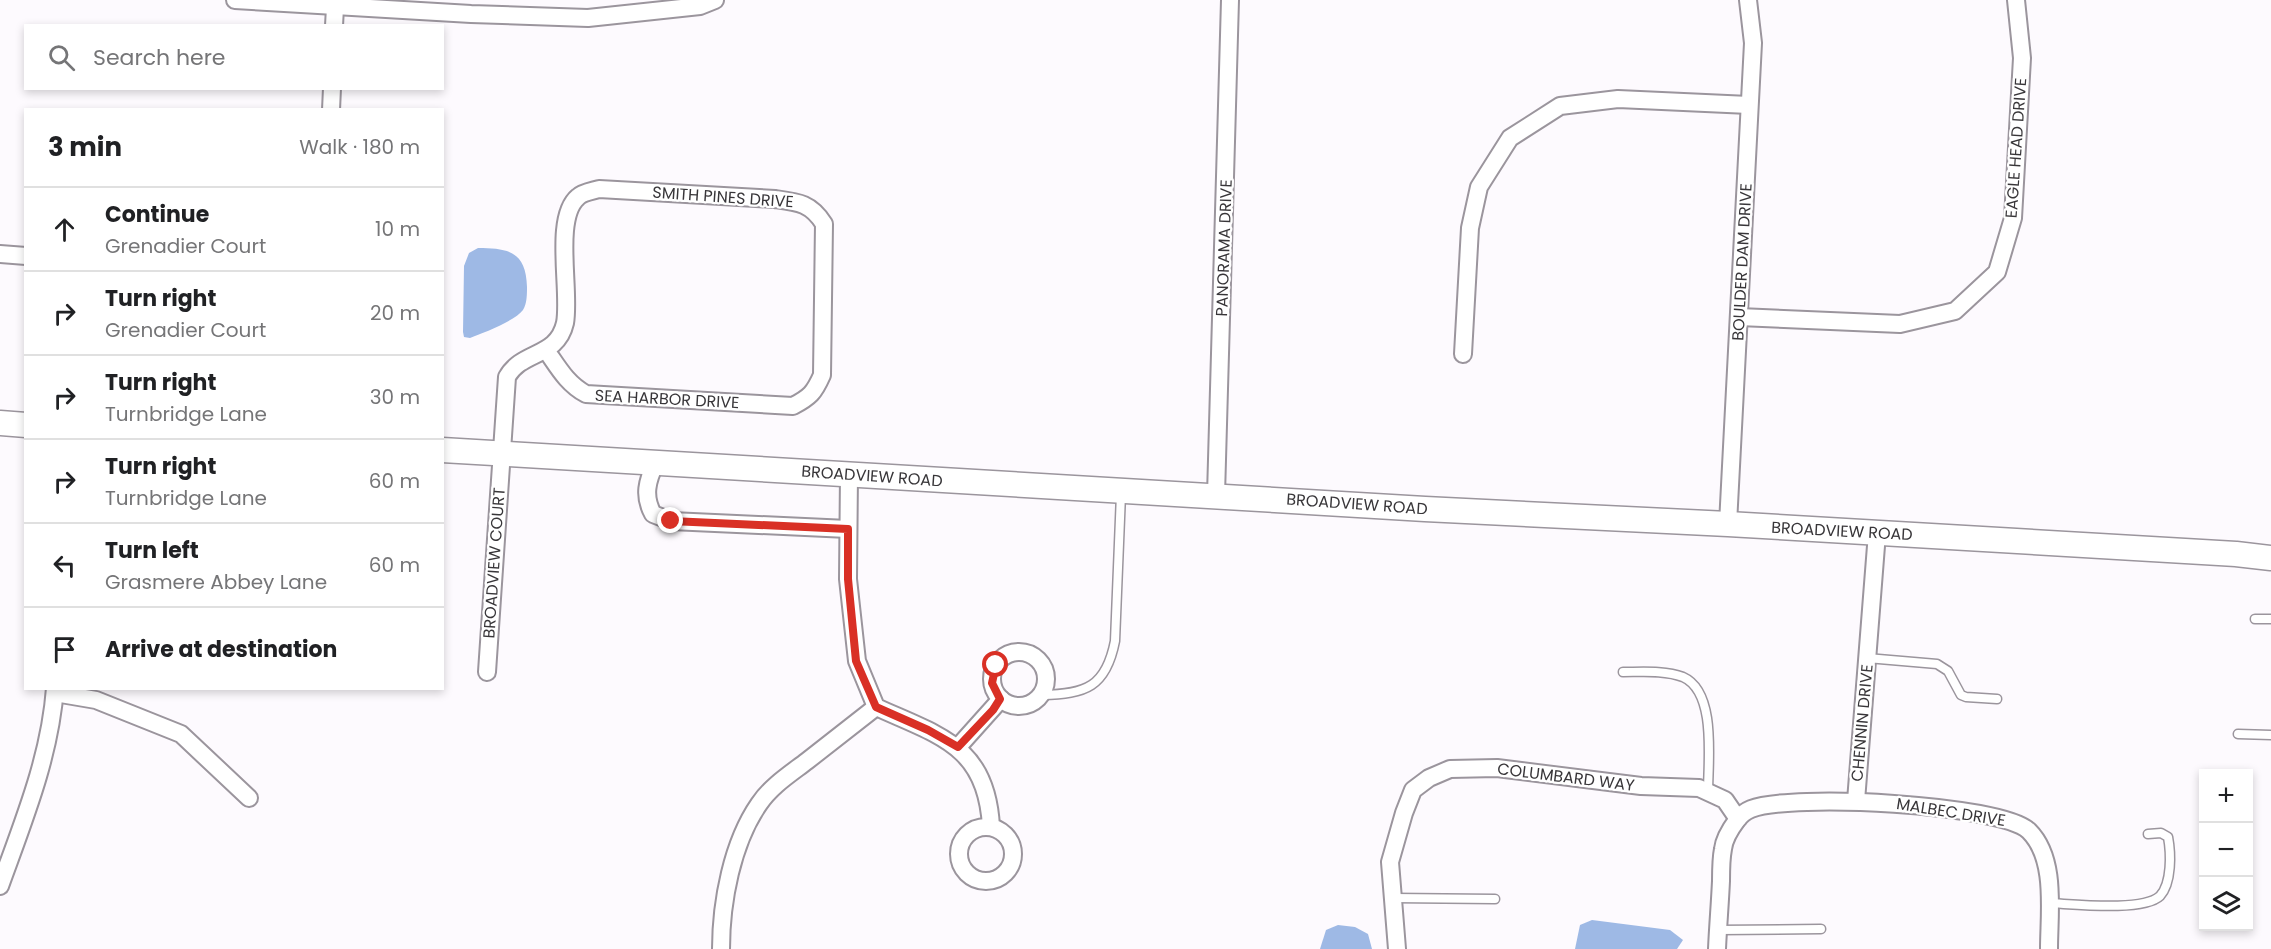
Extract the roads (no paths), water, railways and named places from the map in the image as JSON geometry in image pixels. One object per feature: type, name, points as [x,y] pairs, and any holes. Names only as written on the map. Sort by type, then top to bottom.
[{"type":"street","points":[[235,0],[335,7],[588,18],[700,6],[716,0]]},
{"type":"street","name":"PANORAMA DRIVE","points":[[1216,495],[1230,0]]},
{"type":"street","name":"BOULDER DAM DRIVE","points":[[1728,524],[1753,43],[1748,0]]},
{"type":"street","name":"EAGLE HEAD DRIVE","points":[[1739,317],[1900,324],[1955,311],[1997,272],[2013,218],[2022,58],[2016,0]]},
{"type":"street","points":[[334,24],[335,7]]},
{"type":"street","points":[[331,108],[332,90]]},
{"type":"street","points":[[1463,354],[1470,228],[1479,187],[1510,138],[1560,106],[1618,99],[1749,105]]},
{"type":"street","name":"SMITH PINES DRIVE","points":[[546,350],[560,336],[565,321],[565,229],[570,206],[580,195],[600,189],[775,199],[801,203],[816,212],[824,224],[822,375],[816,389],[808,399]]},
{"type":"street","points":[[0,254],[24,255]]},
{"type":"street","name":"SEA HARBOR DRIVE","points":[[546,350],[566,380],[586,394],[793,406],[808,399]]},
{"type":"street","name":"BROADVIEW COURT","points":[[488,672],[507,377],[512,367],[546,350]]},
{"type":"street","points":[[0,423],[24,425]]},
{"type":"street","name":"BROADVIEW ROAD","points":[[444,450],[1425,509],[1728,524],[2236,554],[2271,558]]},
{"type":"street","points":[[656,462],[649,478],[647,503],[653,514],[671,521],[848,529]]},
{"type":"street","points":[[849,474],[848,579],[856,661],[876,707],[928,730],[958,747],[972,763],[987,792],[991,827]]},
{"type":"street","name":"CHENNIN DRIVE","points":[[1738,819],[1750,809],[1784,802],[1856,801],[1877,533]]},
{"type":"street","points":[[1024,652],[1034,656],[1042,664],[1046,676],[1046,686],[1042,695],[1034,703],[1024,706],[1011,705],[1000,699],[992,683],[993,672],[1003,657],[1024,652]]},
{"type":"street","points":[[0,886],[47,746],[55,691],[96,700],[181,734],[249,798]]},
{"type":"street","points":[[958,747],[993,710],[1000,699]]},
{"type":"street","points":[[721,949],[729,875],[743,833],[760,803],[778,783],[876,707]]},
{"type":"street","name":"COLUMBARD WAY","points":[[1397,949],[1390,862],[1404,813],[1413,790],[1429,778],[1450,769],[1497,768],[1641,786],[1699,789],[1725,800],[1738,819]]},
{"type":"street","name":"MALBEC DRIVE","points":[[1856,801],[1919,806],[2012,821],[2028,829],[2042,846],[2048,870],[2049,949]]},
{"type":"street","points":[[1717,949],[1723,847],[1738,819]]},
{"type":"lane","points":[[1042,695],[1063,694],[1089,686],[1099,680],[1111,662],[1121,490]]},
{"type":"lane","points":[[2255,619],[2271,619]]},
{"type":"lane","points":[[1867,658],[1937,664],[1948,671],[1961,695],[1997,699]]},
{"type":"lane","points":[[1623,672],[1658,673],[1682,677],[1696,687],[1702,697],[1709,738],[1708,793]]},
{"type":"lane","points":[[2238,734],[2271,735]]},
{"type":"lane","points":[[2049,903],[2133,906],[2148,903],[2160,896],[2167,880],[2168,837],[2161,833],[2148,834]]},
{"type":"lane","points":[[1393,898],[1495,899]]},
{"type":"lane","points":[[1718,930],[1821,929]]},
{"type":"water","points":[[478,248],[499,249],[514,254],[523,266],[526,275],[527,296],[524,308],[519,314],[470,338],[464,337],[463,332],[464,266],[469,253]]},
{"type":"water","points":[[1592,920],[1670,930],[1683,940],[1677,949],[1575,949],[1580,925]]},
{"type":"water","points":[[1338,925],[1355,927],[1368,934],[1372,949],[1320,949],[1326,930]]}]
